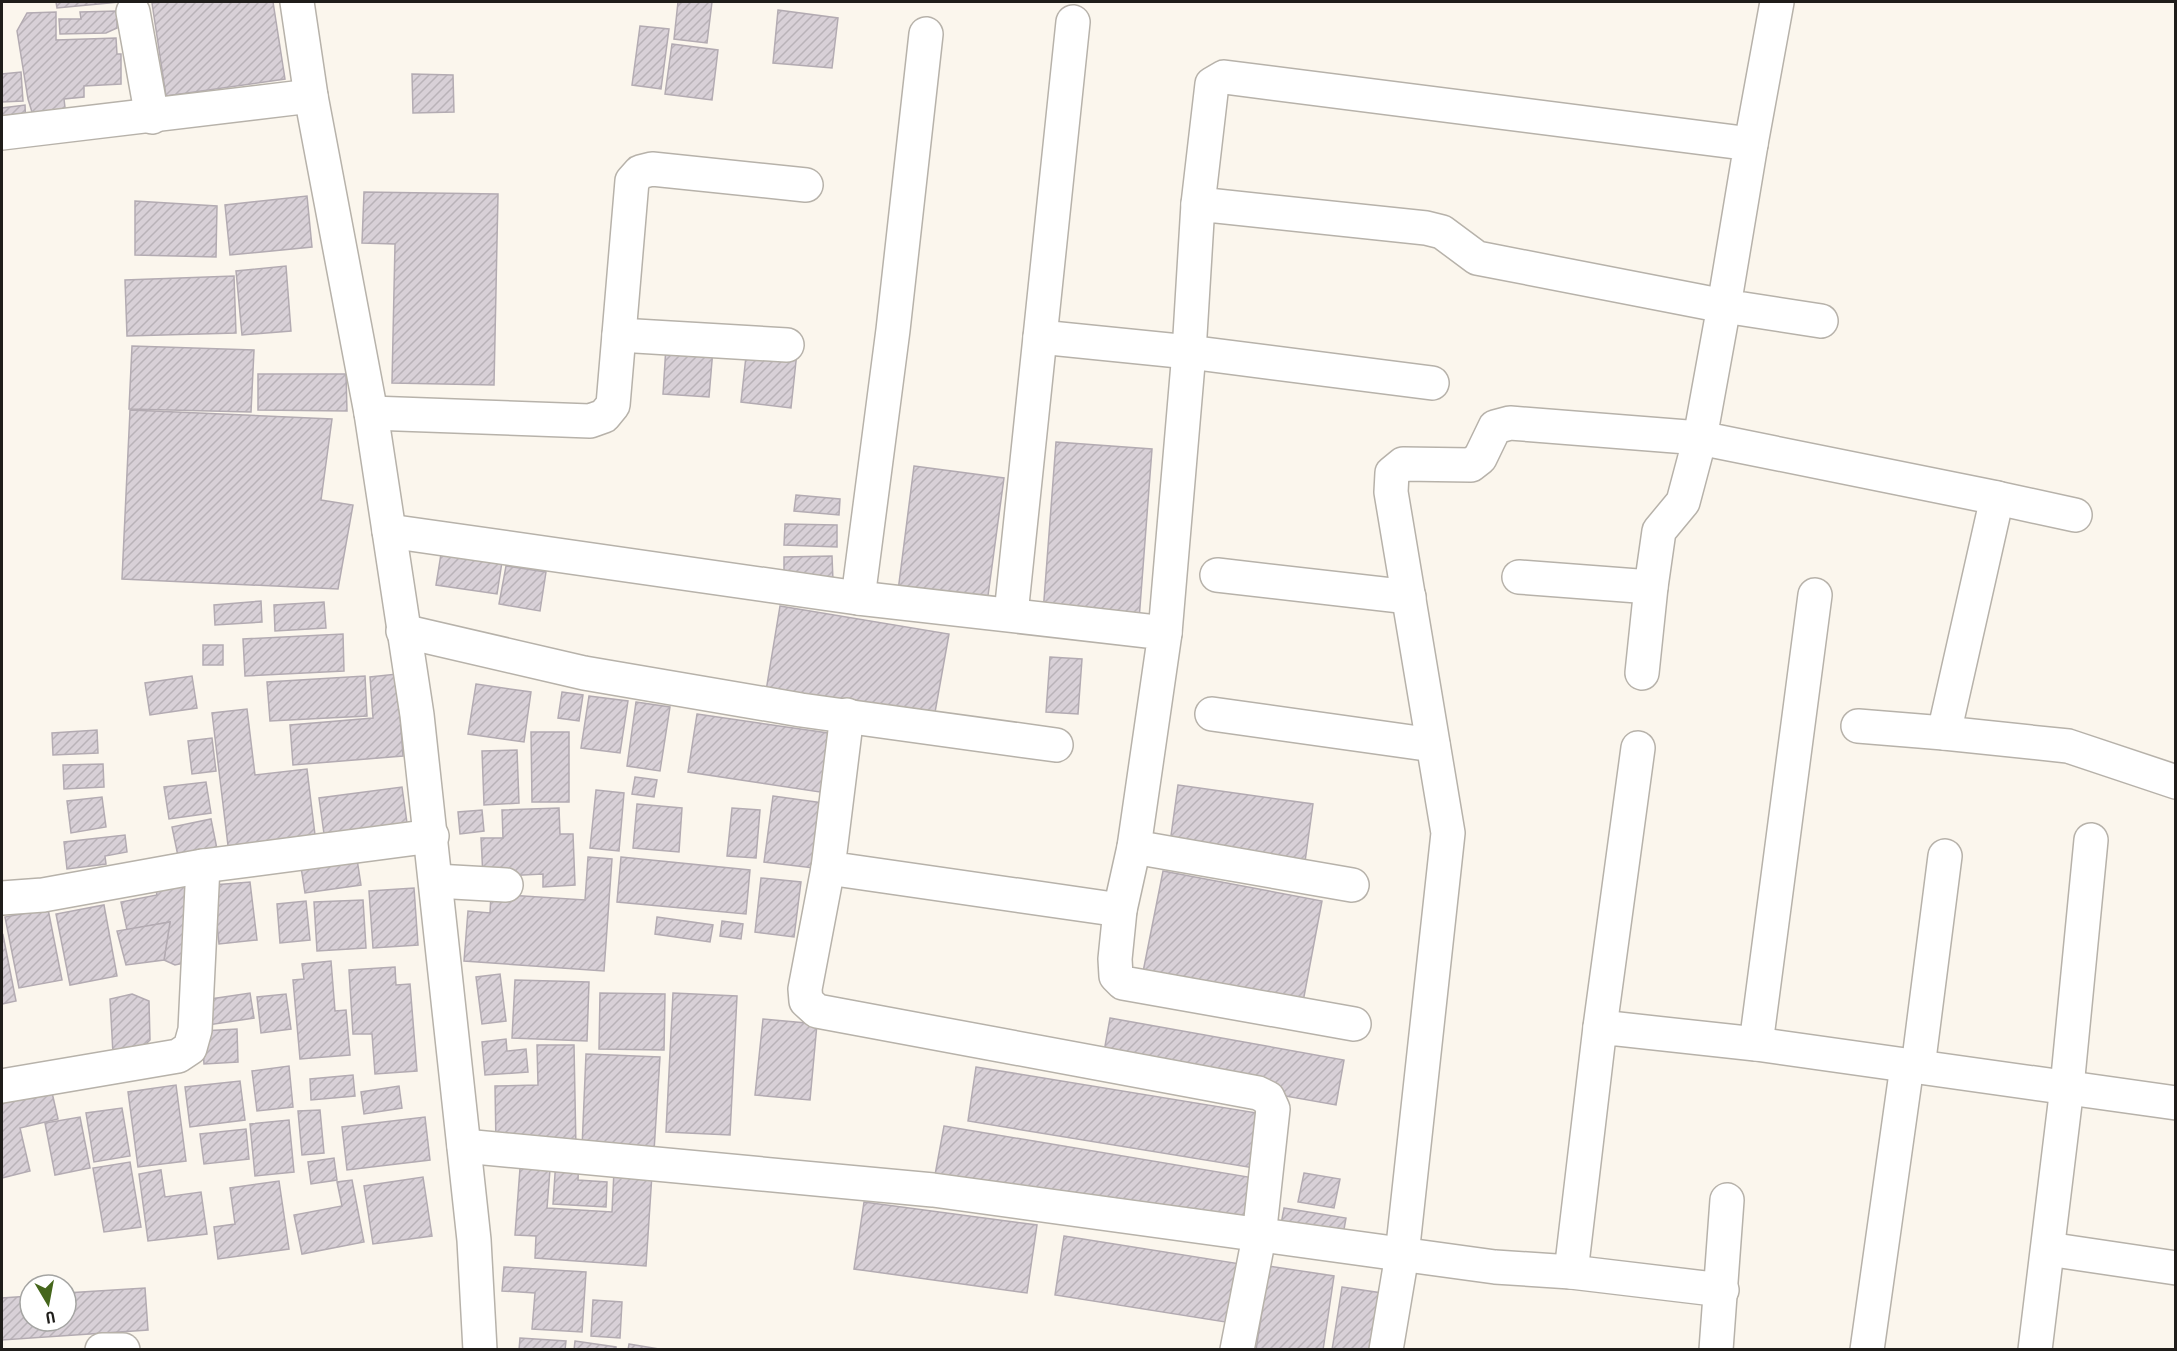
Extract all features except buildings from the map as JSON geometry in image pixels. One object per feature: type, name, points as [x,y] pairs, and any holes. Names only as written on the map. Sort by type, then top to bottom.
[{"type":"street","points":[[297,2],[311,96],[371,413],[417,715],[432,836],[474,1240],[480,1350]]},
{"type":"street","points":[[1642,674],[1659,531],[1683,502],[1700,438],[1750,144],[1777,2]]},
{"type":"street","points":[[133,12],[152,117]]},
{"type":"street","points":[[1011,614],[1073,22]]},
{"type":"street","points":[[858,598],[893,330],[926,34]]},
{"type":"street","points":[[1354,1024],[1123,983],[1116,976],[1115,958],[1120,910],[1134,847],[1165,633],[1189,352],[1198,204],[1212,84],[1224,77],[1750,144]]},
{"type":"street","points":[[2,133],[152,117],[311,96]]},
{"type":"street","points":[[371,413],[590,421],[604,416],[613,405],[632,181],[640,172],[652,169],[806,184]]},
{"type":"street","points":[[1198,204],[1426,228],[1442,232],[1477,258],[1724,306],[1821,321]]},
{"type":"street","points":[[619,334],[787,345]]},
{"type":"street","points":[[1040,337],[1189,352],[1432,383]]},
{"type":"street","points":[[1386,1350],[1402,1255],[1448,833],[1391,492],[1392,473],[1403,464],[1471,465],[1480,458],[1495,427],[1510,423],[1700,438],[2075,515]]},
{"type":"street","points":[[1944,733],[1997,498]]},
{"type":"street","points":[[389,531],[858,598],[1165,633]]},
{"type":"street","points":[[1217,575],[1408,597]]},
{"type":"street","points":[[1519,577],[1651,587]]},
{"type":"street","points":[[1756,1044],[1815,595]]},
{"type":"street","points":[[403,631],[584,673],[801,710],[1056,744]]},
{"type":"street","points":[[1212,714],[1433,745]]},
{"type":"street","points":[[847,715],[828,868],[805,989],[806,1001],[817,1011],[1258,1093],[1268,1098],[1273,1109],[1259,1237],[1237,1350]]},
{"type":"street","points":[[1858,726],[2068,746],[2175,782]]},
{"type":"street","points":[[1571,1272],[1600,1027],[1638,748]]},
{"type":"street","points":[[2,898],[43,895],[203,866],[432,836]]},
{"type":"street","points":[[2035,1350],[2067,1088],[2091,840]]},
{"type":"street","points":[[1134,847],[1352,885]]},
{"type":"street","points":[[1866,1350],[1946,856]]},
{"type":"street","points":[[2,1086],[178,1056],[190,1048],[195,1030],[203,866]]},
{"type":"street","points":[[828,868],[1120,910]]},
{"type":"street","points":[[436,881],[506,885]]},
{"type":"street","points":[[1600,1027],[1756,1044],[2175,1103]]},
{"type":"street","points":[[464,1146],[933,1190],[1259,1237],[1495,1267],[1571,1272],[1722,1290]]},
{"type":"street","points":[[1716,1350],[1727,1200]]},
{"type":"street","points":[[2048,1249],[2175,1268]]},
{"type":"street","points":[[102,1350],[123,1350]]}]
